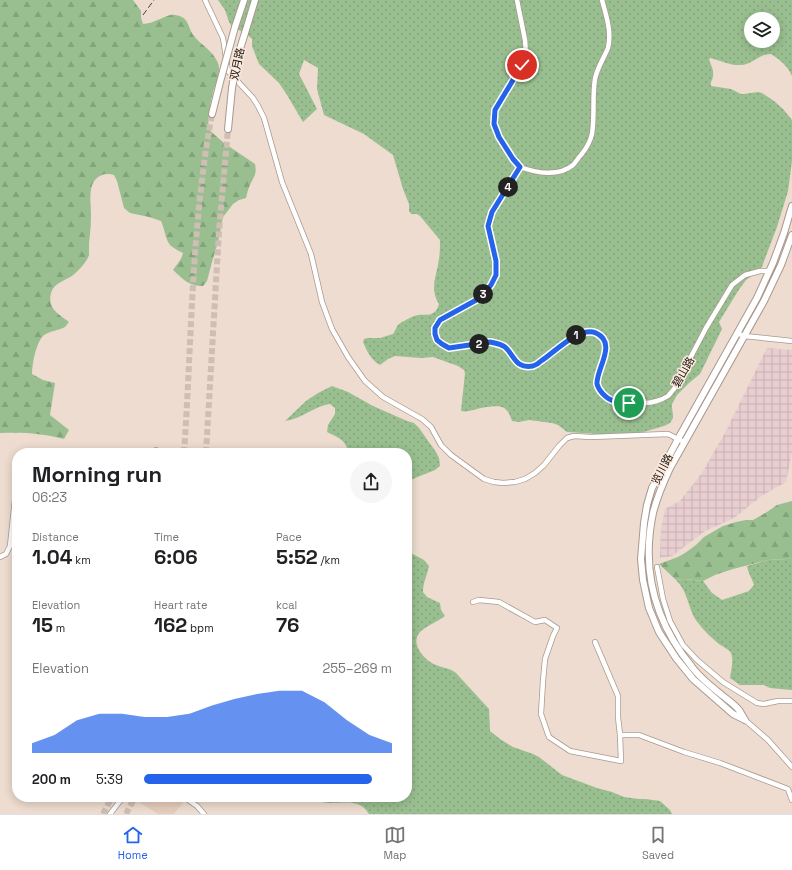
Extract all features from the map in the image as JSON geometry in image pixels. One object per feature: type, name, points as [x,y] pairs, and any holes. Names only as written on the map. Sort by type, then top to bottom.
[{"type":"street","points":[[205,0],[223,38],[228,70],[253,98],[264,118],[282,182],[311,254],[322,302],[332,329],[348,357],[365,381],[383,397],[422,419],[431,428],[441,445],[451,455],[484,479],[494,482],[515,482],[525,479],[544,465],[567,438],[574,436],[591,437],[668,434],[684,442]]},
{"type":"street","name":"双月路","points":[[212,114],[235,27],[244,0]]},
{"type":"street","name":"双月路","points":[[228,130],[232,88],[238,55],[255,0]]},
{"type":"street","points":[[517,0],[525,40],[526,54],[522,65],[495,110],[494,124],[499,137],[520,167],[544,173],[557,172],[572,165],[589,143],[592,133],[595,78],[608,46],[608,22],[602,0]]},
{"type":"street","name":"碧山路","points":[[520,167],[492,212],[488,226],[496,261],[496,275],[491,285],[480,298],[440,320],[435,328],[437,340],[449,348],[490,342],[497,343],[505,347],[517,363],[524,366],[534,366],[576,335],[586,331],[596,333],[603,339],[606,346],[597,384],[600,390],[612,401],[646,404],[668,396],[674,389],[706,328],[732,285],[745,275],[760,271],[769,272]]},
{"type":"street","name":"览川路","points":[[792,206],[784,233],[757,298],[652,488],[644,523],[641,559],[643,580],[649,608],[659,632],[676,658],[704,690],[733,714],[745,720],[768,740],[792,767]]},
{"type":"street","name":"览川路","points":[[745,720],[734,705],[709,685],[692,668],[668,633],[661,618],[651,580],[649,549],[651,528],[653,513],[658,496],[670,468],[764,301],[781,265],[792,235]]},
{"type":"street","points":[[737,333],[744,336],[792,341]]},
{"type":"street","points":[[0,557],[6,554],[10,546],[12,527]]},
{"type":"street","points":[[641,566],[649,566]]},
{"type":"street","points":[[657,567],[663,599],[670,621],[684,645],[697,660],[723,682],[757,703],[764,704],[778,701],[792,701]]},
{"type":"street","points":[[473,602],[479,600],[499,602],[535,622],[545,620],[557,628],[545,659],[543,682],[541,714],[549,736],[570,750],[621,761],[618,696],[595,642]]},
{"type":"street","points":[[620,735],[639,735],[684,752],[720,763],[788,789],[792,800]]},
{"type":"street","points":[[110,814],[119,802]]},
{"type":"street","points":[[191,802],[204,814]]},
{"type":"shaded area","points":[[767,348],[792,350],[792,452],[786,482],[763,495],[734,518],[705,531],[672,556],[660,558],[661,529],[665,509],[680,501],[702,473],[726,431]]},
{"type":"shaded area","points":[[139,802],[183,802],[174,814],[158,814]]},
{"type":"green space","points":[[0,0],[133,0],[141,11],[143,24],[170,15],[180,16],[186,20],[194,36],[215,57],[219,65],[219,74],[210,104],[208,129],[224,143],[255,164],[256,168],[246,198],[233,204],[223,217],[218,242],[207,281],[203,286],[193,285],[173,270],[183,253],[169,244],[161,221],[130,213],[124,208],[114,175],[104,174],[95,180],[91,188],[91,219],[88,258],[72,276],[54,287],[51,293],[50,299],[52,307],[58,314],[69,322],[65,327],[46,334],[41,338],[35,353],[33,365],[32,374],[43,380],[55,383],[50,415],[69,430],[64,439],[32,433],[0,433]]},
{"type":"green space","points":[[218,0],[792,0],[792,76],[788,69],[771,54],[763,55],[749,63],[741,65],[729,64],[710,58],[709,60],[713,72],[711,86],[731,89],[741,94],[762,93],[783,109],[792,120],[792,161],[788,191],[777,227],[761,269],[746,280],[719,322],[722,329],[700,374],[677,395],[672,404],[673,418],[670,423],[640,433],[614,435],[567,432],[558,425],[552,423],[529,420],[519,422],[512,421],[507,411],[498,406],[461,411],[465,373],[464,370],[458,366],[433,357],[421,358],[395,356],[380,365],[374,361],[363,342],[364,339],[380,338],[393,334],[398,325],[405,321],[416,315],[431,314],[437,309],[439,304],[434,293],[434,282],[439,257],[440,240],[420,216],[417,214],[411,214],[409,211],[409,204],[393,155],[364,134],[324,115],[317,89],[318,68],[304,60],[299,74],[317,109],[303,122],[279,83],[259,64],[252,46],[252,39],[231,25],[225,10]]},
{"type":"green space","points":[[332,386],[348,392],[373,406],[414,423],[436,452],[439,458],[440,466],[435,470],[412,480],[412,448],[347,448],[344,442],[338,437],[327,432],[328,425],[335,414],[335,408],[330,404],[319,407],[297,418],[285,421],[306,401]]},
{"type":"green space","points":[[792,501],[792,558],[768,560],[733,569],[703,581],[684,579],[676,580],[659,564],[685,553],[704,537],[723,526],[746,520],[753,520],[777,505]]},
{"type":"green space","points":[[412,554],[424,560],[429,566],[424,582],[423,592],[427,597],[440,603],[441,610],[445,616],[421,631],[417,636],[417,646],[427,660],[456,673],[489,709],[490,731],[513,747],[539,757],[562,775],[624,797],[660,801],[670,810],[672,814],[369,814],[365,809],[357,804],[323,802],[412,802]]},
{"type":"green space","points":[[792,558],[792,690],[770,688],[764,685],[740,685],[730,678],[732,662],[731,653],[711,637],[695,619],[684,591],[676,580],[684,579],[703,581],[712,593],[722,600],[749,591],[754,585],[747,566],[768,560]]},
{"type":"tunnel","points":[[184,448],[196,241],[205,156],[212,114]]},
{"type":"tunnel","points":[[206,448],[219,231],[228,129]]},
{"type":"tunnel","points":[[103,814],[109,802]]},
{"type":"tunnel","points":[[126,814],[132,802]]},
{"type":"railway","points":[[143,15],[154,0]]},
{"type":"route","points":[[522,65],[505,91],[495,110],[494,124],[499,137],[520,167],[492,212],[488,226],[496,261],[496,275],[491,285],[480,298],[440,320],[435,328],[435,334],[437,340],[449,348],[490,342],[497,343],[505,347],[517,363],[524,366],[534,366],[576,335],[586,331],[596,333],[603,339],[606,346],[597,384],[604,395],[612,401],[629,403]]}]
